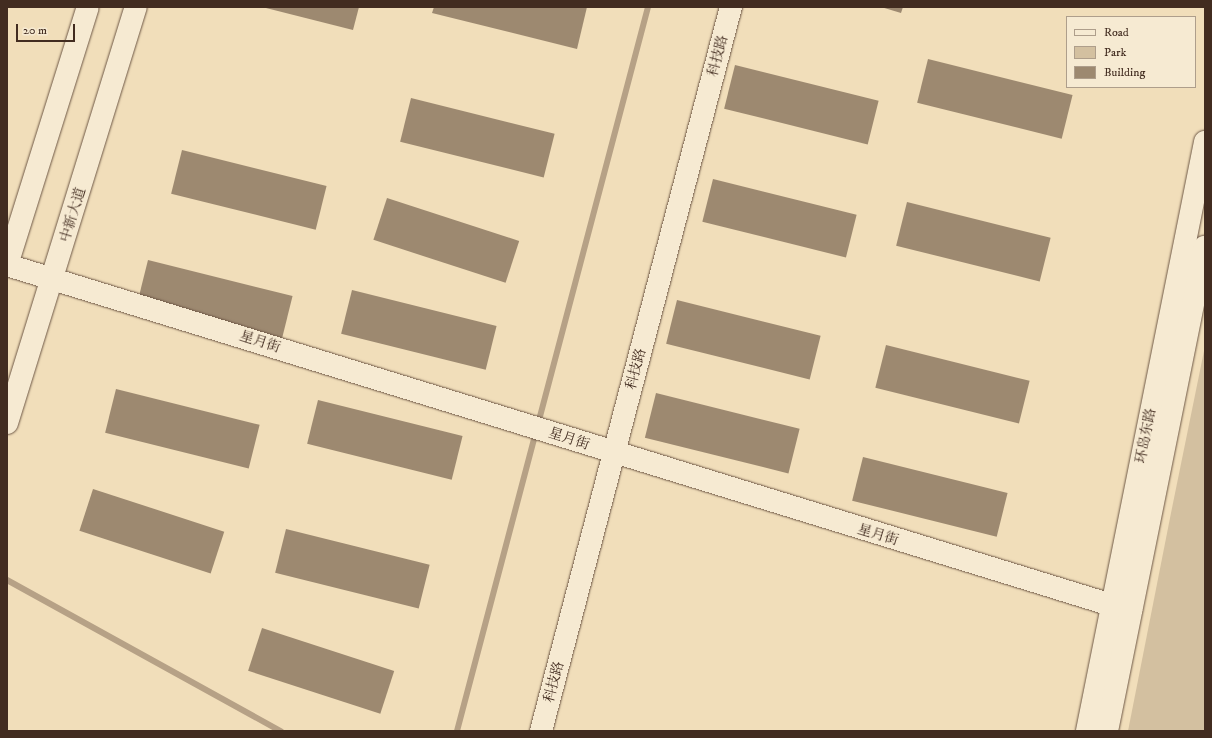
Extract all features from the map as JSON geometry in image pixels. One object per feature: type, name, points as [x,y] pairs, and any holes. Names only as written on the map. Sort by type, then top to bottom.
[{"type":"street","points":[[7,265],[88,7]]},
{"type":"street","name":"中新大道","points":[[7,423],[54,277],[136,7]]},
{"type":"street","name":"科技路","points":[[541,731],[731,7]]},
{"type":"street","name":"环岛东路","points":[[1107,731],[1122,609],[1205,142]]},
{"type":"street","name":"环岛东路","points":[[1087,731],[1122,609],[1205,247]]},
{"type":"street","name":"星月街","points":[[7,265],[54,277],[614,454],[1122,609]]},
{"type":"green space","points":[[1205,346],[1205,731],[1128,731],[1171,513]]},
{"type":"building","points":[[262,7],[359,7],[353,30]]},
{"type":"building","points":[[434,7],[587,7],[577,49],[432,13]]},
{"type":"building","points":[[881,7],[903,7],[901,13]]},
{"type":"building","points":[[928,59],[1073,95],[1062,139],[917,103]]},
{"type":"building","points":[[735,65],[879,101],[868,144],[724,109]]},
{"type":"building","points":[[411,98],[555,134],[544,177],[400,142]]},
{"type":"building","points":[[182,150],[327,186],[316,230],[171,194]]},
{"type":"building","points":[[713,179],[857,215],[846,257],[702,222]]},
{"type":"building","points":[[387,198],[519,241],[506,283],[373,240]]},
{"type":"building","points":[[907,202],[1051,238],[1040,281],[896,246]]},
{"type":"building","points":[[148,260],[293,296],[282,340],[137,304]]},
{"type":"building","points":[[352,290],[497,326],[486,370],[341,334]]},
{"type":"building","points":[[677,300],[821,336],[810,379],[666,344]]},
{"type":"building","points":[[886,345],[1030,381],[1019,423],[875,388]]},
{"type":"building","points":[[116,389],[260,425],[249,468],[105,433]]},
{"type":"building","points":[[656,393],[800,429],[788,473],[645,438]]},
{"type":"building","points":[[318,400],[463,436],[452,480],[307,444]]},
{"type":"building","points":[[863,457],[1008,493],[997,537],[852,501]]},
{"type":"building","points":[[93,489],[224,532],[211,573],[79,531]]},
{"type":"building","points":[[286,529],[430,565],[419,608],[275,573]]},
{"type":"building","points":[[262,628],[394,671],[380,714],[248,671]]},
{"type":"waterway","points":[[457,731],[648,7]]},
{"type":"waterway","points":[[7,580],[281,731]]}]
